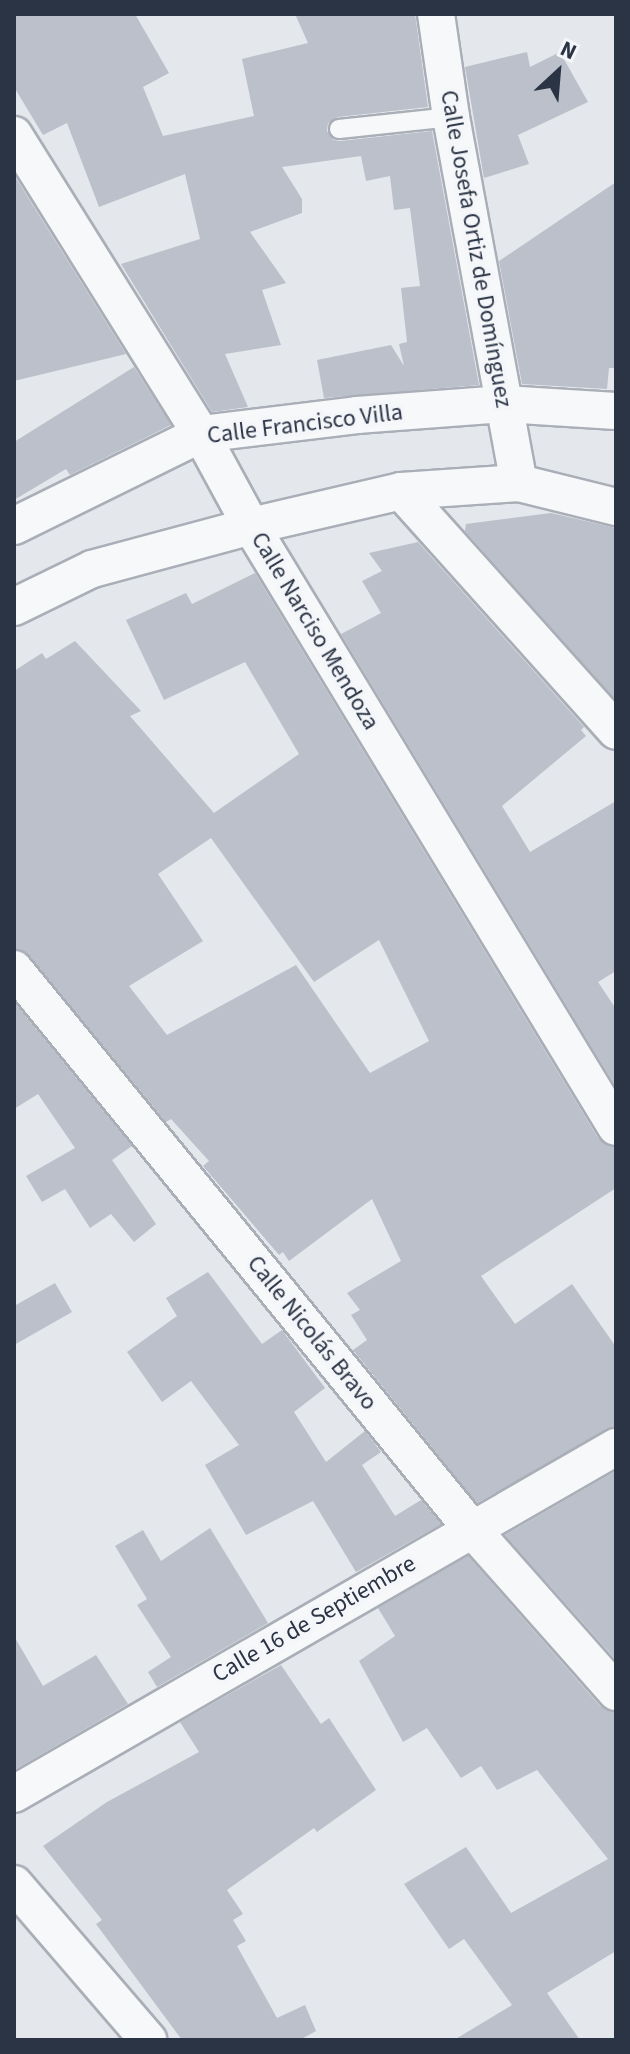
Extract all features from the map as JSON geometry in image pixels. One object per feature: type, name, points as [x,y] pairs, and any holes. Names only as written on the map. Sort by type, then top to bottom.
[{"type":"street","name":"Calle Josefa Ortiz de Domínguez","points":[[436,14],[451,117],[519,483]]},
{"type":"street","name":"Calle Narciso Mendoza","points":[[14,135],[201,434],[251,526],[616,1127]]},
{"type":"street","name":"Calle Francisco Villa","points":[[14,526],[201,434],[357,415],[504,404],[616,411]]},
{"type":"street","points":[[14,607],[92,569],[251,526],[401,491],[519,483],[616,507]]},
{"type":"street","points":[[401,491],[616,731]]},
{"type":"street","name":"Calle Nicolás Bravo","points":[[14,969],[471,1528],[616,1692]]},
{"type":"street","name":"Calle 16 de Septiembre","points":[[14,1794],[616,1447]]},
{"type":"street","points":[[14,1884],[148,2040]]},
{"type":"lane","points":[[339,129],[451,117]]},
{"type":"building","points":[[14,14],[135,14],[169,73],[143,87],[163,136],[254,116],[242,59],[308,43],[295,14],[415,14],[428,107],[338,117],[328,123],[327,131],[333,140],[340,141],[432,131],[479,385],[324,398],[317,360],[391,345],[404,366],[399,344],[407,342],[401,288],[420,286],[410,208],[394,210],[390,176],[366,181],[361,156],[282,167],[302,199],[302,213],[250,232],[286,283],[262,290],[281,345],[225,354],[248,407],[212,412],[121,264],[200,239],[185,174],[99,207],[67,123],[43,135],[14,87]]},
{"type":"building","points":[[527,52],[530,67],[560,52],[588,102],[518,135],[529,164],[484,178],[465,67]]},
{"type":"building","points":[[14,175],[126,354],[14,381]]},
{"type":"building","points":[[616,182],[616,368],[609,368],[607,389],[522,384],[499,261]]},
{"type":"building","points":[[134,367],[171,425],[70,475],[66,469],[14,500],[14,442]]},
{"type":"building","points":[[551,513],[616,528],[616,700],[465,531],[466,524]]},
{"type":"building","points":[[418,542],[584,727],[581,730],[586,736],[502,806],[530,852],[616,801],[616,971],[598,982],[616,1009],[616,1087],[341,634],[381,613],[362,581],[382,571],[369,553]]},
{"type":"building","points":[[255,573],[598,1138],[616,1148],[616,1188],[481,1276],[515,1324],[572,1284],[616,1347],[616,1426],[477,1503],[353,1350],[367,1340],[351,1315],[360,1310],[347,1293],[401,1261],[372,1199],[289,1261],[283,1252],[279,1255],[203,1166],[209,1161],[171,1119],[166,1122],[30,956],[14,949],[14,671],[42,653],[46,659],[75,641],[141,711],[130,716],[214,813],[299,754],[245,662],[164,700],[126,620],[186,593],[192,604]],"holes":[[[211,838],[314,982],[379,940],[429,1041],[370,1073],[296,965],[167,1035],[129,986],[203,941],[158,874]]]},
{"type":"building","points":[[14,1002],[132,1146],[112,1160],[156,1224],[134,1242],[111,1214],[90,1228],[65,1189],[42,1202],[26,1176],[75,1148],[38,1094],[14,1109]]},
{"type":"building","points":[[208,1272],[262,1344],[282,1330],[325,1388],[294,1412],[326,1462],[365,1431],[381,1452],[362,1465],[395,1516],[421,1500],[441,1524],[356,1572],[313,1501],[246,1535],[205,1465],[239,1445],[191,1381],[162,1402],[127,1352],[177,1316],[166,1298]]},
{"type":"building","points":[[55,1283],[72,1312],[14,1345],[14,1306]]},
{"type":"building","points":[[616,1471],[616,1660],[505,1535]]},
{"type":"building","points":[[210,1528],[268,1623],[157,1687],[148,1672],[171,1657],[137,1605],[147,1599],[115,1546],[143,1530],[161,1561]]},
{"type":"building","points":[[468,1556],[600,1706],[616,1712],[616,1951],[547,1993],[580,2040],[454,2040],[512,2005],[464,1939],[449,1949],[404,1884],[466,1847],[511,1913],[608,1859],[537,1770],[497,1790],[481,1766],[461,1778],[427,1728],[403,1742],[359,1661],[395,1636],[378,1608]]},
{"type":"building","points":[[14,1636],[43,1686],[96,1655],[128,1704],[14,1770]]},
{"type":"building","points":[[281,1665],[321,1724],[329,1718],[376,1790],[317,1832],[314,1828],[227,1890],[243,1914],[233,1920],[246,1941],[237,1946],[277,2018],[305,2005],[316,2031],[300,2040],[182,2040],[96,1924],[102,1920],[43,1846],[107,1802],[199,1752],[180,1722]]}]
